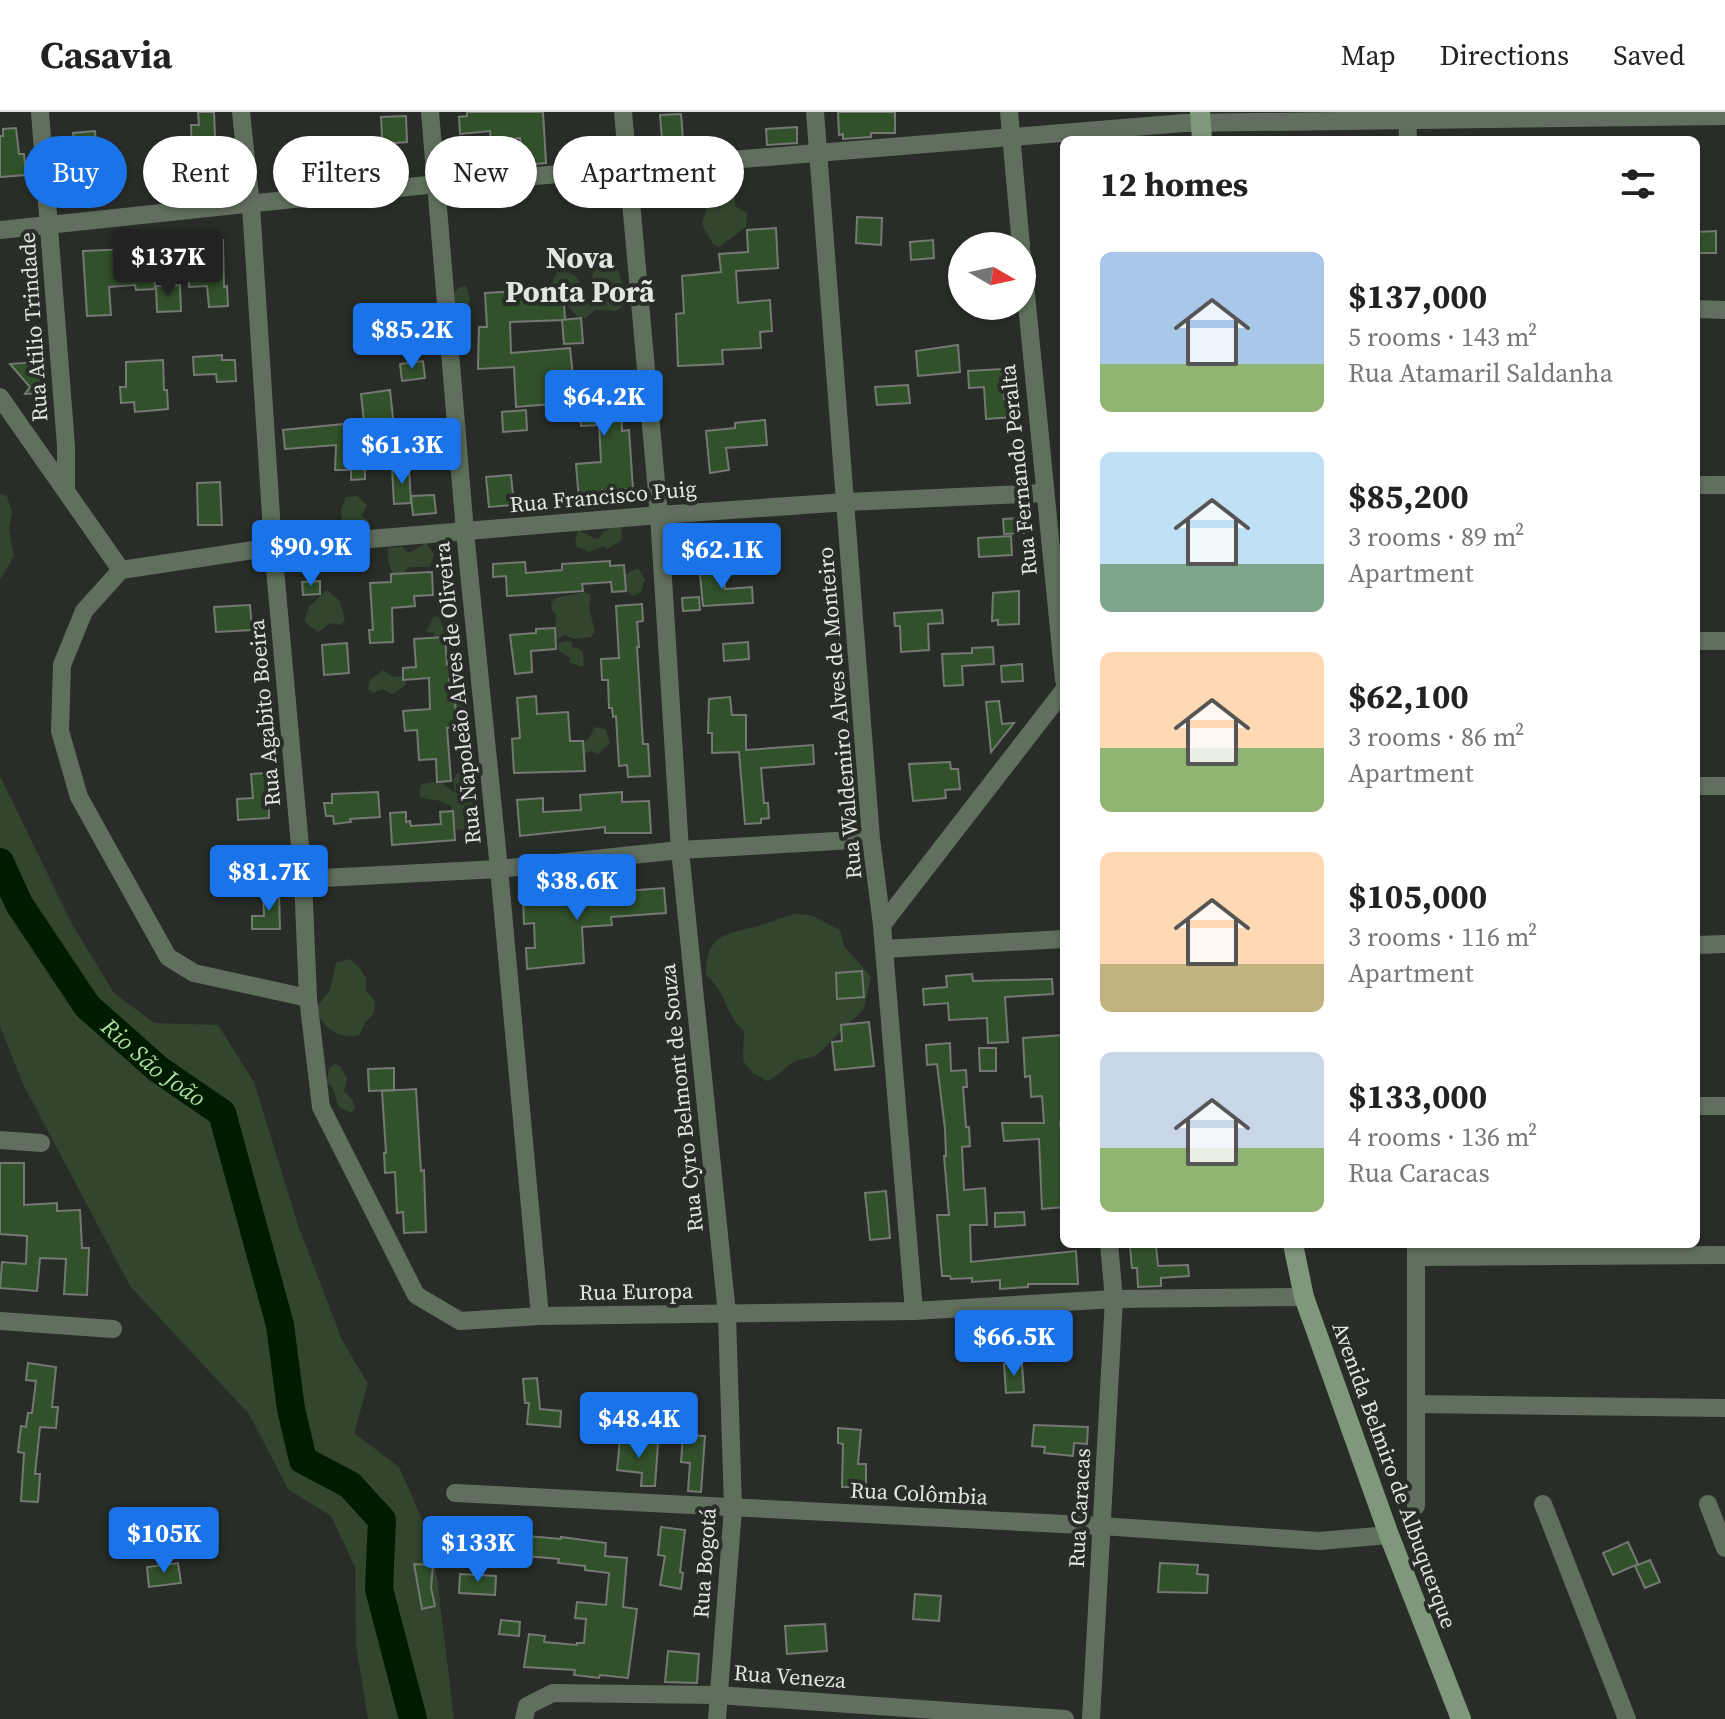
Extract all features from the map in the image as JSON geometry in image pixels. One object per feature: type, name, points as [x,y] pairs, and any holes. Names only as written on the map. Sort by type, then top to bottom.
[{"type":"main road","name":"Avenida Belmiro de Albuquerque","points":[[1294,1248],[1304,1297],[1389,1535],[1461,1719]]},
{"type":"street","name":"Rua Atilio Trindade","points":[[40,112],[66,446],[66,490]]},
{"type":"street","name":"Rua Agabito Boeira","points":[[241,112],[244,136]]},
{"type":"street","name":"Rua Napoleão Alves de Oliveira","points":[[430,112],[432,136]]},
{"type":"street","name":"Rua Cyro Belmont de Souza","points":[[623,112],[625,136]]},
{"type":"street","name":"Rua Waldemiro Alves de Monteiro","points":[[815,112],[871,839],[882,925],[914,1311]]},
{"type":"street","points":[[1009,112],[1020,232]]},
{"type":"street","points":[[744,159],[1201,125],[1407,116],[1725,116]]},
{"type":"street","points":[[1407,116],[1408,136]]},
{"type":"street","points":[[257,205],[425,185]]},
{"type":"street","points":[[0,230],[230,208]]},
{"type":"street","name":"Rua Agabito Boeira","points":[[251,208],[273,547],[303,879]]},
{"type":"street","name":"Rua Napoleão Alves de Oliveira","points":[[439,208],[465,532],[540,1316]]},
{"type":"street","name":"Rua Cyro Belmont de Souza","points":[[631,208],[659,515],[680,850],[727,1314]]},
{"type":"street","points":[[1700,309],[1725,310]]},
{"type":"street","name":"Rua Fernando Peralta","points":[[1028,320],[1060,643]]},
{"type":"street","points":[[0,397],[121,570],[84,611],[62,665],[60,731],[79,797],[168,957],[194,973],[308,998]]},
{"type":"street","points":[[1700,485],[1725,485]]},
{"type":"street","name":"Rua Francisco Puig","points":[[121,570],[273,547],[659,515],[1044,493]]},
{"type":"street","points":[[1700,641],[1725,641]]},
{"type":"street","points":[[882,925],[1060,695]]},
{"type":"street","points":[[1700,786],[1725,786]]},
{"type":"street","points":[[303,879],[499,869],[680,850],[871,839]]},
{"type":"street","name":"Rua Europa","points":[[303,879],[308,998],[321,1107],[416,1295],[460,1321],[540,1316],[914,1311],[1114,1299],[1304,1297]]},
{"type":"street","points":[[884,949],[1060,939]]},
{"type":"street","points":[[1700,945],[1725,944]]},
{"type":"street","points":[[1700,1106],[1725,1106]]},
{"type":"street","points":[[0,1140],[41,1143]]},
{"type":"street","points":[[1109,1248],[1114,1299]]},
{"type":"street","points":[[1416,1506],[1416,1251],[1725,1255]]},
{"type":"street","name":"Rua Caracas","points":[[1091,1719],[1114,1299]]},
{"type":"street","name":"Rua Bogotá","points":[[717,1719],[733,1508],[727,1314]]},
{"type":"street","points":[[0,1321],[113,1329]]},
{"type":"street","points":[[1416,1404],[1725,1408]]},
{"type":"street","points":[[455,1493],[733,1508]]},
{"type":"street","points":[[1543,1504],[1627,1719]]},
{"type":"street","points":[[1708,1504],[1725,1548]]},
{"type":"street","name":"Rua Colômbia","points":[[733,1508],[1102,1526],[1319,1541],[1389,1535]]},
{"type":"street","name":"Rua Veneza","points":[[524,1719],[527,1706],[553,1693],[718,1695],[1065,1719]]},
{"type":"green space","points":[[706,208],[738,208],[747,213],[746,227],[719,247],[713,244],[702,225]]},
{"type":"green space","points":[[600,264],[618,270],[626,295],[622,307],[616,311],[596,310],[585,318],[579,318],[552,283],[557,272],[573,274],[579,280],[584,296],[591,298],[593,272]]},
{"type":"green space","points":[[466,286],[470,312],[455,323],[454,293]]},
{"type":"green space","points":[[0,494],[7,496],[12,512],[9,530],[14,556],[0,580]]},
{"type":"green space","points":[[357,496],[367,505],[361,516],[367,519],[371,532],[347,537],[344,531],[331,533],[330,520],[342,522],[341,510],[346,497]]},
{"type":"green space","points":[[615,525],[621,527],[621,541],[607,549],[604,546],[589,552],[577,547],[578,530],[596,539]]},
{"type":"green space","points":[[426,543],[434,554],[430,567],[410,567],[400,575],[393,574],[388,562],[388,548],[402,547],[409,553]]},
{"type":"green space","points":[[638,568],[645,580],[641,592],[632,596],[625,588],[624,575]]},
{"type":"green space","points":[[326,590],[340,601],[345,620],[340,625],[330,623],[318,632],[304,621],[309,607]]},
{"type":"green space","points":[[585,592],[591,595],[589,608],[595,632],[591,637],[574,639],[565,635],[557,639],[556,615],[551,603],[556,598]]},
{"type":"green space","points":[[434,616],[440,617],[442,626],[455,628],[454,640],[443,641],[448,648],[446,654],[436,643],[434,633],[426,632]]},
{"type":"green space","points":[[572,642],[572,648],[583,652],[582,667],[569,662],[570,658],[559,651],[558,643]]},
{"type":"green space","points":[[383,670],[393,677],[404,676],[406,685],[392,694],[383,689],[374,693],[368,689],[369,681]]},
{"type":"green space","points":[[455,700],[465,704],[470,723],[465,731],[465,741],[458,741],[452,733],[455,722],[452,702]]},
{"type":"green space","points":[[595,727],[606,729],[610,743],[598,754],[591,751],[586,753],[585,762],[581,762],[581,742],[588,740]]},
{"type":"green space","points":[[461,768],[471,770],[478,777],[476,807],[483,832],[454,829],[451,806],[421,798],[419,791],[422,784],[439,781],[455,793],[453,780]]},
{"type":"green space","points":[[0,776],[72,924],[114,993],[154,1023],[218,1025],[254,1082],[298,1225],[342,1340],[368,1384],[354,1433],[399,1467],[433,1544],[454,1719],[368,1719],[356,1646],[355,1567],[331,1516],[288,1489],[249,1414],[130,1286],[23,1084],[0,1026]]},
{"type":"green space","points":[[795,914],[811,915],[840,930],[844,946],[871,977],[864,1009],[819,1053],[794,1062],[767,1081],[753,1073],[743,1061],[744,1031],[706,975],[707,961],[709,951],[720,938]]},
{"type":"green space","points":[[349,959],[366,978],[366,991],[375,1001],[374,1013],[359,1035],[344,1036],[326,1026],[317,1007],[330,990],[336,963]]},
{"type":"green space","points":[[335,1064],[341,1067],[347,1079],[344,1091],[355,1107],[351,1113],[339,1107],[327,1082],[329,1068]]},
{"type":"building","points":[[198,112],[214,112],[215,136],[191,136],[191,125],[199,125]]},
{"type":"building","points":[[467,112],[543,112],[546,163],[537,164],[537,136],[490,136],[490,131],[460,134],[459,117],[467,116]]},
{"type":"building","points":[[838,112],[895,112],[895,133],[871,133],[871,137],[843,139],[843,134],[839,135]]},
{"type":"building","points":[[681,114],[683,136],[662,136],[660,115]]},
{"type":"building","points":[[406,116],[407,136],[382,136],[381,117]]},
{"type":"building","points":[[797,127],[797,143],[767,145],[766,129]]},
{"type":"building","points":[[16,128],[19,154],[24,154],[24,175],[0,177],[0,136],[3,136],[3,129]]},
{"type":"building","points":[[95,131],[95,136],[73,136],[73,133]]},
{"type":"building","points":[[857,217],[882,218],[881,245],[856,243]]},
{"type":"building","points":[[776,228],[778,268],[736,271],[738,303],[770,300],[772,331],[760,332],[761,348],[722,350],[723,364],[678,366],[676,314],[684,313],[682,276],[721,272],[719,254],[748,252],[747,230]]},
{"type":"building","points":[[1716,231],[1716,253],[1700,253],[1700,232]]},
{"type":"building","points":[[223,240],[224,287],[227,286],[228,306],[209,307],[207,286],[189,287],[188,258],[161,261],[160,246],[203,245],[203,241]]},
{"type":"building","points":[[933,240],[934,258],[911,260],[910,242]]},
{"type":"building","points":[[131,249],[132,257],[154,257],[155,289],[136,290],[135,285],[109,287],[111,315],[87,316],[83,251]]},
{"type":"building","points":[[180,285],[181,311],[157,312],[156,286]]},
{"type":"building","points":[[563,288],[565,320],[510,322],[511,353],[570,348],[573,377],[550,379],[552,404],[516,407],[514,367],[478,369],[479,327],[487,327],[485,293]]},
{"type":"building","points":[[581,318],[583,343],[564,344],[562,320]]},
{"type":"building","points":[[958,345],[960,372],[918,376],[916,351]]},
{"type":"building","points":[[222,355],[222,360],[235,360],[236,381],[217,382],[216,374],[194,375],[193,357]]},
{"type":"building","points":[[163,360],[168,409],[135,412],[134,402],[121,403],[120,387],[126,387],[126,362]]},
{"type":"building","points":[[423,361],[425,378],[402,381],[400,364]]},
{"type":"building","points":[[35,362],[35,368],[43,368],[44,393],[25,394],[30,387],[10,364]]},
{"type":"building","points":[[1002,369],[1004,399],[1014,398],[1015,417],[986,419],[984,387],[969,388],[968,371]]},
{"type":"building","points":[[614,371],[617,397],[621,397],[622,431],[629,430],[633,489],[602,490],[603,500],[579,501],[576,464],[601,462],[599,425],[581,426],[578,374]]},
{"type":"building","points":[[908,385],[910,403],[877,405],[875,387]]},
{"type":"building","points":[[390,390],[396,446],[365,450],[365,479],[351,480],[351,470],[335,470],[336,445],[285,449],[283,430],[364,422],[361,394]]},
{"type":"building","points":[[526,410],[527,430],[503,432],[502,412]]},
{"type":"building","points":[[765,420],[767,445],[726,448],[729,470],[710,473],[706,431],[735,428],[735,423]]},
{"type":"building","points":[[409,468],[411,503],[394,504],[392,469]]},
{"type":"building","points":[[511,475],[514,505],[489,507],[486,477]]},
{"type":"building","points":[[220,482],[222,525],[198,525],[197,483]]},
{"type":"building","points":[[434,495],[436,513],[413,515],[411,496]]},
{"type":"building","points":[[1023,518],[1024,533],[1004,534],[1003,519]]},
{"type":"building","points":[[1011,536],[1012,555],[979,557],[978,538]]},
{"type":"building","points":[[610,561],[610,566],[624,565],[626,591],[612,592],[611,582],[582,584],[583,591],[507,596],[506,576],[493,577],[493,564],[525,562],[526,573],[562,570],[562,564]]},
{"type":"building","points":[[723,571],[725,589],[752,587],[753,603],[703,606],[700,574]]},
{"type":"building","points":[[432,572],[433,595],[414,596],[415,606],[392,608],[393,642],[370,643],[369,630],[373,630],[370,583],[391,582],[391,574]]},
{"type":"building","points":[[320,581],[320,594],[303,595],[302,582]]},
{"type":"building","points":[[1019,591],[1019,624],[998,625],[998,620],[992,621],[993,593]]},
{"type":"building","points":[[699,597],[700,610],[683,611],[682,598]]},
{"type":"building","points":[[642,604],[643,621],[637,622],[637,647],[643,744],[648,744],[650,776],[628,777],[627,765],[619,766],[616,716],[613,717],[612,708],[609,708],[608,680],[602,680],[601,659],[619,658],[616,606]]},
{"type":"building","points":[[250,605],[252,630],[216,632],[214,607]]},
{"type":"building","points":[[942,610],[943,623],[928,624],[929,650],[901,652],[900,626],[895,626],[894,613]]},
{"type":"building","points":[[555,628],[556,649],[531,651],[532,672],[515,674],[510,635]]},
{"type":"building","points":[[445,637],[447,665],[453,665],[454,679],[449,679],[457,727],[447,728],[451,781],[437,782],[436,759],[419,760],[417,730],[405,731],[403,711],[430,709],[429,678],[403,680],[403,668],[416,667],[414,639]]},
{"type":"building","points":[[748,642],[749,659],[724,661],[723,644]]},
{"type":"building","points":[[347,643],[349,673],[324,675],[322,645]]},
{"type":"building","points":[[993,647],[994,664],[962,666],[963,685],[944,686],[942,654],[972,653],[972,648]]},
{"type":"building","points":[[1022,664],[1023,681],[1002,682],[1001,666]]},
{"type":"building","points":[[536,696],[537,714],[568,712],[570,741],[583,741],[585,771],[514,773],[512,739],[520,738],[517,698]]},
{"type":"building","points":[[730,697],[732,715],[746,715],[746,750],[813,745],[814,764],[761,768],[764,803],[768,803],[769,818],[761,819],[761,823],[745,824],[739,752],[712,753],[712,733],[708,733],[709,699]]},
{"type":"building","points":[[999,701],[1002,724],[1014,723],[991,752],[986,702]]},
{"type":"building","points":[[950,762],[951,769],[958,769],[960,789],[945,790],[946,798],[913,801],[909,764]]},
{"type":"building","points":[[268,773],[269,818],[238,820],[237,799],[253,798],[251,774]]},
{"type":"building","points":[[378,792],[380,817],[350,819],[351,822],[334,824],[333,816],[326,816],[324,803],[332,803],[332,794]]},
{"type":"building","points":[[622,792],[622,802],[649,801],[651,833],[605,833],[605,827],[520,836],[517,800],[543,798],[543,812],[581,810],[580,795]]},
{"type":"building","points":[[453,811],[455,840],[392,845],[390,813],[406,812],[406,822],[410,821],[411,826],[441,824],[440,812]]},
{"type":"building","points":[[664,888],[666,913],[611,917],[612,925],[582,927],[584,963],[527,969],[526,948],[535,948],[534,923],[524,924],[523,898],[532,897],[532,890],[553,889],[553,895],[580,893],[580,903],[627,900],[626,891]]},
{"type":"building","points":[[279,891],[280,929],[252,929],[252,916],[264,916],[263,892]]},
{"type":"building","points":[[862,971],[864,997],[837,999],[836,973]]},
{"type":"building","points":[[972,974],[973,981],[1052,979],[1053,994],[1005,997],[1008,1042],[988,1043],[987,1018],[949,1020],[948,1003],[924,1005],[923,989],[947,987],[946,976]]},
{"type":"building","points":[[869,1022],[874,1066],[835,1070],[832,1042],[842,1041],[841,1025]]},
{"type":"building","points":[[1060,1035],[1060,1207],[1042,1209],[1039,1139],[1004,1141],[1002,1123],[1044,1123],[1042,1096],[1031,1097],[1030,1076],[1025,1077],[1023,1038]]},
{"type":"building","points":[[950,1043],[951,1071],[966,1070],[967,1087],[963,1087],[970,1146],[962,1147],[964,1190],[985,1188],[987,1225],[970,1225],[971,1262],[1076,1251],[1078,1284],[1028,1284],[1028,1287],[1000,1289],[1000,1280],[972,1282],[972,1278],[942,1276],[937,1215],[949,1215],[945,1129],[937,1064],[927,1065],[926,1045]]},
{"type":"building","points":[[979,1048],[996,1048],[996,1071],[980,1071]]},
{"type":"building","points":[[394,1068],[394,1090],[369,1091],[368,1069]]},
{"type":"building","points":[[416,1089],[426,1232],[404,1233],[403,1212],[397,1213],[395,1172],[385,1173],[382,1091]]},
{"type":"building","points":[[0,1163],[24,1163],[24,1205],[57,1203],[57,1211],[80,1210],[82,1248],[89,1248],[87,1295],[64,1294],[66,1259],[40,1258],[37,1291],[0,1288],[2,1262],[26,1264],[27,1236],[0,1234]]},
{"type":"building","points":[[886,1191],[890,1238],[870,1240],[865,1193]]},
{"type":"building","points":[[1024,1212],[1025,1225],[995,1227],[995,1213]]},
{"type":"building","points":[[1130,1248],[1156,1248],[1158,1266],[1188,1265],[1189,1276],[1161,1278],[1161,1286],[1138,1287],[1137,1268],[1132,1268]]},
{"type":"building","points":[[28,1363],[56,1367],[52,1407],[58,1407],[56,1428],[40,1427],[35,1474],[40,1474],[38,1502],[21,1501],[24,1453],[18,1452],[21,1426],[26,1427],[28,1413],[32,1413],[36,1381],[26,1380]]},
{"type":"building","points":[[1022,1363],[1024,1392],[1006,1393],[1004,1364]]},
{"type":"building","points":[[537,1378],[540,1409],[561,1411],[560,1427],[527,1424],[529,1403],[525,1403],[523,1379]]},
{"type":"building","points":[[661,1410],[685,1414],[682,1433],[658,1429]]},
{"type":"building","points":[[1034,1425],[1088,1427],[1087,1444],[1074,1443],[1073,1456],[1044,1453],[1045,1447],[1032,1446]]},
{"type":"building","points":[[838,1428],[861,1430],[858,1464],[866,1464],[866,1487],[842,1487],[843,1444],[838,1443]]},
{"type":"building","points":[[683,1435],[705,1436],[701,1492],[688,1491],[690,1463],[681,1462]]},
{"type":"building","points":[[620,1439],[658,1443],[655,1486],[641,1486],[642,1473],[617,1470]]},
{"type":"building","points":[[661,1527],[685,1530],[681,1589],[660,1585],[665,1556],[658,1555]]},
{"type":"building","points":[[527,1536],[606,1543],[605,1556],[627,1558],[623,1607],[637,1609],[628,1678],[600,1675],[599,1678],[574,1675],[575,1670],[524,1667],[529,1634],[545,1636],[544,1642],[584,1643],[586,1619],[575,1618],[577,1602],[606,1605],[609,1573],[558,1563],[559,1559],[526,1556]]},
{"type":"building","points":[[1628,1542],[1638,1564],[1613,1575],[1603,1553]]},
{"type":"building","points":[[1650,1560],[1660,1582],[1645,1588],[1635,1566]]},
{"type":"building","points":[[178,1563],[181,1583],[149,1587],[147,1567]]},
{"type":"building","points":[[1160,1563],[1198,1565],[1197,1574],[1208,1575],[1207,1593],[1158,1592]]},
{"type":"building","points":[[414,1564],[433,1565],[431,1588],[435,1606],[422,1609]]},
{"type":"building","points":[[460,1574],[496,1576],[495,1595],[459,1593]]},
{"type":"building","points":[[915,1594],[941,1596],[939,1621],[913,1619]]},
{"type":"building","points":[[501,1620],[520,1622],[519,1636],[499,1634]]},
{"type":"building","points":[[825,1624],[827,1651],[787,1654],[785,1626]]},
{"type":"building","points":[[668,1651],[699,1654],[697,1683],[665,1682]]},
{"type":"waterway","name":"Rio São João","points":[[0,862],[19,904],[87,1006],[158,1069],[222,1113],[280,1325],[291,1409],[303,1460],[350,1485],[382,1520],[379,1589],[413,1719]]},
{"type":"district","name":"Nova Ponta Porã","points":[[580,274]]}]
